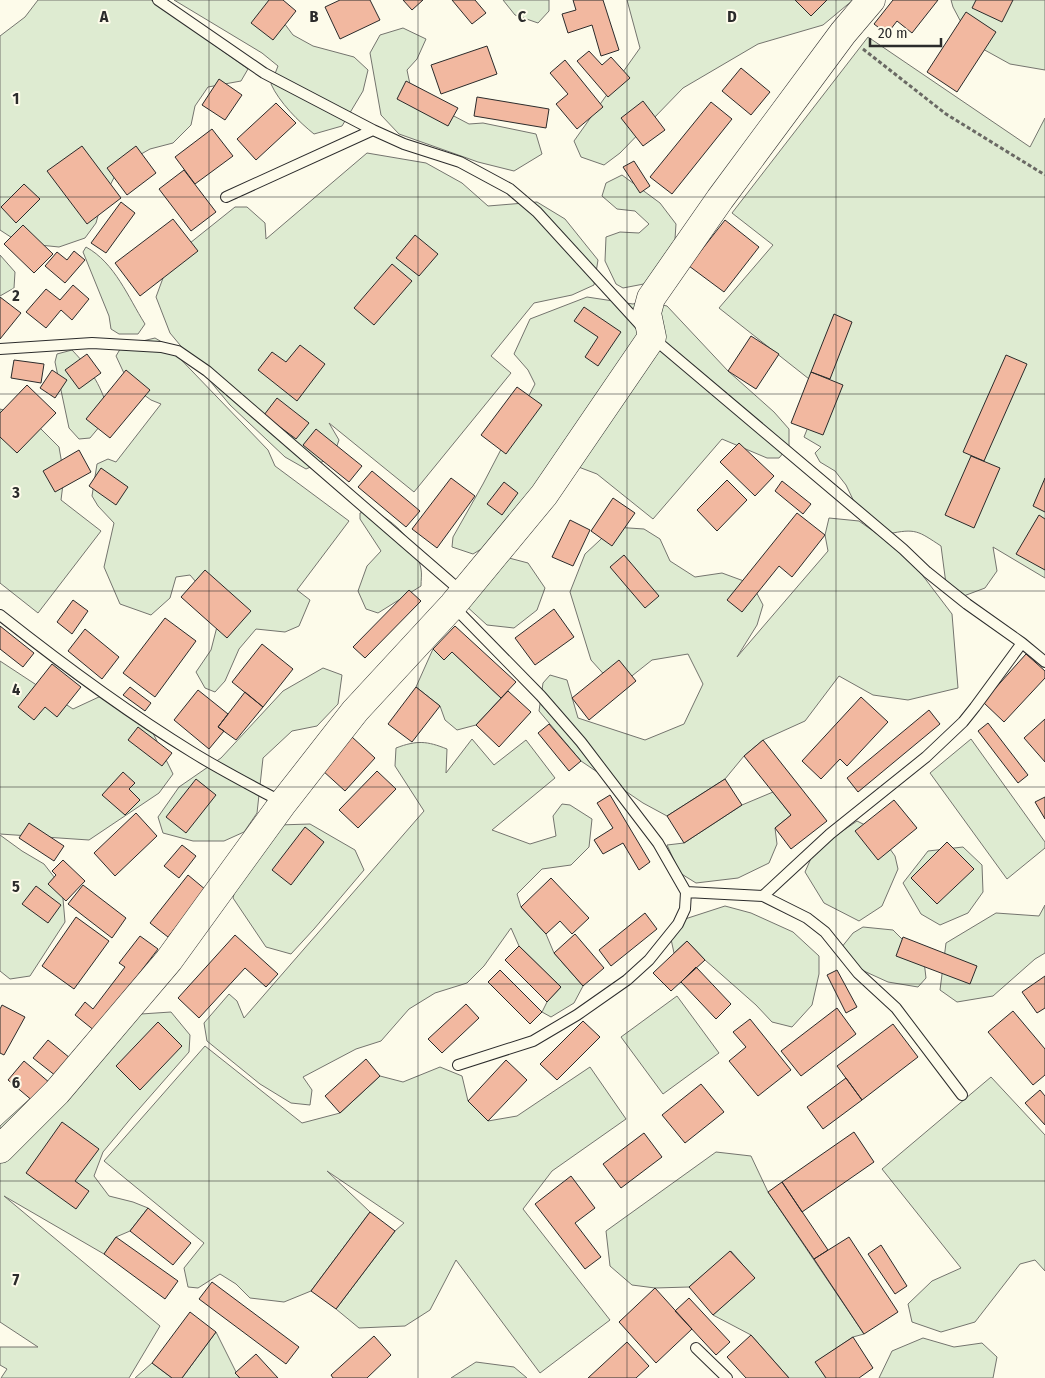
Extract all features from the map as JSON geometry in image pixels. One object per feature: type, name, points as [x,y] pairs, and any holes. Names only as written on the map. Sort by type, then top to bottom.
[{"type":"street","points":[[0,1149],[57,1092],[169,960],[283,802],[355,711],[458,599],[544,495],[652,337],[647,313],[651,298],[720,199],[843,33],[871,0]]},
{"type":"lane","points":[[158,0],[264,73],[373,130],[404,144],[460,162],[510,189],[537,212],[652,337],[927,572],[1045,662]]},
{"type":"lane","points":[[226,197],[373,130]]},
{"type":"lane","points":[[0,349],[92,343],[161,347],[178,351],[207,370],[458,599],[581,742],[658,843],[686,892],[684,908],[678,924],[649,960],[627,980],[577,1015],[533,1041],[458,1065]]},
{"type":"lane","points":[[0,615],[56,660],[157,729],[194,753],[283,802]]},
{"type":"lane","points":[[763,896],[830,834],[926,757],[963,722],[1022,643]]},
{"type":"lane","points":[[686,892],[763,896],[806,918],[825,932],[858,973],[896,1008],[962,1095]]},
{"type":"lane","points":[[696,1348],[727,1378]]},
{"type":"path","points":[[843,33],[946,114],[1045,175]]},
{"type":"green space","points":[[38,0],[151,0],[248,69],[241,81],[208,87],[195,106],[191,125],[173,143],[150,149],[120,166],[102,201],[96,223],[85,238],[59,247],[20,243],[0,230],[0,36],[25,17]]},
{"type":"green space","points":[[174,0],[273,0],[275,11],[293,35],[313,46],[354,57],[368,70],[363,91],[342,126],[314,134],[290,111],[279,98],[271,84],[278,66],[262,53]]},
{"type":"green space","points":[[503,0],[549,0],[549,11],[538,23],[515,15]]},
{"type":"green space","points":[[627,0],[853,0],[823,25],[758,44],[683,88],[620,153],[604,165],[581,157],[574,141],[640,48]]},
{"type":"green space","points":[[951,0],[1045,0],[1045,70],[1010,64],[972,43]]},
{"type":"green space","points":[[403,28],[426,39],[417,59],[407,70],[412,94],[469,124],[483,123],[536,134],[542,154],[514,171],[478,162],[399,134],[381,115],[370,53],[380,35]]},
{"type":"green space","points":[[868,37],[1030,147],[1045,118],[1045,578],[993,547],[997,571],[985,588],[961,597],[946,584],[941,546],[916,532],[905,531],[888,534],[860,514],[846,485],[835,471],[820,462],[815,453],[821,447],[804,437],[823,390],[719,308],[773,245],[732,213]]},
{"type":"green space","points":[[367,153],[426,163],[462,183],[488,206],[537,202],[565,219],[598,260],[594,285],[572,295],[534,303],[491,356],[511,373],[414,492],[329,423],[339,440],[333,457],[306,469],[285,457],[230,405],[170,333],[156,297],[170,259],[235,207],[247,207],[265,223],[266,239]]},
{"type":"green space","points":[[622,175],[660,203],[676,224],[674,254],[649,283],[623,288],[616,284],[605,261],[606,237],[620,232],[639,233],[649,224],[635,211],[617,209],[602,196],[606,183]]},
{"type":"green space","points":[[86,247],[105,262],[127,292],[145,324],[138,334],[119,334],[111,329],[109,316],[83,252]]},
{"type":"green space","points":[[0,255],[15,272],[14,288],[0,296]]},
{"type":"green space","points":[[587,297],[633,304],[644,301],[667,306],[728,371],[774,412],[789,429],[789,446],[779,458],[767,458],[722,439],[653,519],[597,474],[568,463],[496,540],[473,554],[452,547],[453,537],[535,384],[528,370],[514,354],[530,319]]},
{"type":"green space","points":[[155,338],[167,345],[268,450],[275,466],[349,521],[297,590],[310,600],[299,626],[285,632],[256,629],[239,649],[225,681],[215,692],[205,688],[196,672],[211,650],[221,611],[190,575],[176,577],[170,598],[151,615],[120,604],[104,567],[114,523],[98,506],[92,496],[97,464],[108,459],[116,462],[161,404],[151,400],[129,384],[116,356],[122,346]]},
{"type":"green space","points":[[72,350],[96,380],[110,414],[90,438],[79,439],[69,428],[55,362],[57,354]]},
{"type":"green space","points":[[0,409],[29,417],[59,447],[64,476],[61,500],[101,531],[38,613],[0,583]]},
{"type":"green space","points":[[371,510],[396,526],[409,541],[418,559],[421,571],[421,586],[378,613],[366,609],[358,591],[367,566],[381,551],[360,519],[360,513]]},
{"type":"green space","points":[[829,518],[859,521],[907,555],[952,614],[958,688],[908,700],[873,695],[839,676],[805,721],[763,740],[744,756],[725,779],[667,816],[643,803],[581,761],[539,711],[543,683],[550,675],[567,680],[578,718],[645,740],[684,724],[703,684],[688,654],[652,660],[623,683],[609,680],[591,660],[570,592],[585,554],[614,527],[644,529],[660,539],[670,561],[695,577],[722,573],[752,584],[763,605],[757,625],[737,657],[828,551],[825,535]]},
{"type":"green space","points":[[509,558],[528,563],[545,588],[537,610],[514,628],[487,625],[464,604]]},
{"type":"green space","points":[[433,649],[444,660],[452,652],[501,698],[476,725],[457,730],[445,720],[440,706],[416,687]]},
{"type":"green space","points":[[0,661],[73,709],[101,696],[152,731],[173,774],[159,793],[89,840],[0,834]]},
{"type":"green space","points":[[323,668],[342,675],[338,704],[317,726],[292,731],[263,758],[257,813],[244,832],[224,841],[193,841],[163,833],[158,817],[179,787],[221,758],[283,691]]},
{"type":"green space","points":[[472,739],[494,765],[526,740],[555,778],[492,830],[530,844],[556,836],[553,816],[562,804],[570,805],[592,819],[589,847],[571,865],[542,869],[517,894],[521,907],[546,934],[554,953],[583,986],[574,1003],[551,1017],[542,1012],[547,1002],[561,987],[519,946],[511,928],[484,966],[467,983],[435,993],[409,1009],[381,1041],[356,1049],[303,1077],[312,1090],[310,1105],[291,1103],[260,1084],[207,1041],[204,1023],[229,994],[237,1001],[244,1018],[424,811],[395,766],[396,748],[422,742],[447,749],[446,773]]},
{"type":"green space","points":[[971,739],[1045,842],[1045,848],[1007,879],[930,773]]},
{"type":"green space","points":[[773,792],[791,815],[775,828],[777,844],[769,863],[738,878],[696,883],[680,873],[667,845],[684,843],[742,805]]},
{"type":"green space","points":[[857,821],[877,831],[895,856],[898,869],[882,906],[859,921],[824,903],[805,872],[812,856],[828,841]]},
{"type":"green space","points":[[310,824],[355,850],[364,870],[291,954],[266,947],[233,898],[241,867],[278,825]]},
{"type":"green space","points":[[0,835],[44,864],[62,887],[65,922],[30,976],[10,979],[0,971]]},
{"type":"green space","points":[[963,847],[982,865],[983,892],[968,913],[940,925],[921,914],[903,883],[928,851]]},
{"type":"green space","points":[[1045,905],[1045,953],[1035,959],[993,996],[957,1002],[940,990],[946,943],[996,913],[1039,916]]},
{"type":"green space","points":[[725,906],[751,913],[793,932],[819,956],[819,974],[812,1005],[792,1027],[772,1022],[687,941],[674,953],[671,939],[685,919]]},
{"type":"green space","points":[[863,927],[893,930],[924,961],[926,978],[918,987],[888,982],[855,967],[841,948],[853,933]]},
{"type":"green space","points":[[677,996],[719,1053],[663,1094],[621,1037]]},
{"type":"green space","points":[[171,1012],[190,1035],[189,1052],[103,1152],[94,1176],[109,1196],[148,1208],[130,1231],[116,1237],[104,1254],[4,1196],[160,1326],[129,1378],[1,1378],[7,1369],[0,1365],[0,1347],[38,1347],[0,1322],[0,1126],[83,1050],[141,1014]]},
{"type":"green space","points":[[205,1046],[302,1123],[340,1113],[380,1076],[403,1082],[440,1067],[462,1076],[468,1101],[488,1121],[517,1116],[590,1067],[626,1119],[552,1171],[523,1209],[610,1320],[540,1373],[456,1260],[430,1310],[405,1326],[359,1328],[336,1309],[395,1231],[404,1223],[327,1171],[370,1212],[311,1291],[284,1302],[250,1298],[236,1284],[220,1274],[198,1288],[188,1287],[184,1268],[204,1243],[104,1161]]},
{"type":"green space","points":[[991,1077],[1045,1135],[1045,1271],[1035,1260],[1020,1264],[975,1322],[941,1332],[912,1322],[908,1304],[932,1281],[961,1268],[882,1169]]},
{"type":"green space","points":[[716,1152],[751,1156],[768,1192],[864,1334],[853,1337],[816,1362],[826,1378],[789,1378],[751,1335],[713,1315],[754,1278],[731,1251],[689,1287],[655,1288],[632,1285],[610,1266],[606,1231]]},
{"type":"green space","points":[[216,1332],[239,1378],[182,1378]]},
{"type":"green space","points":[[923,1338],[954,1347],[982,1343],[997,1357],[993,1378],[879,1378],[892,1351]]},
{"type":"green space","points":[[476,1362],[514,1367],[527,1378],[451,1378]]},
{"type":"green space","points":[[152,1363],[172,1378],[135,1378]]},
{"type":"building","points":[[269,0],[283,0],[296,11],[273,40],[251,23]]},
{"type":"building","points":[[340,0],[370,0],[380,20],[340,39],[325,7]]},
{"type":"building","points":[[403,0],[423,0],[412,10]]},
{"type":"building","points":[[452,0],[475,0],[486,13],[472,24]]},
{"type":"building","points":[[573,0],[603,0],[619,50],[601,56],[592,25],[568,33],[562,14],[576,10]]},
{"type":"building","points":[[795,0],[827,0],[811,16]]},
{"type":"building","points":[[893,0],[938,0],[912,33],[897,21],[887,34],[874,24]]},
{"type":"building","points":[[976,0],[1013,0],[1002,22],[972,8]]},
{"type":"building","points":[[966,12],[996,32],[957,92],[927,72]]},
{"type":"building","points":[[487,46],[497,74],[441,94],[431,65]]},
{"type":"building","points":[[589,51],[602,65],[611,57],[630,78],[608,97],[577,61]]},
{"type":"building","points":[[565,60],[603,107],[577,129],[556,104],[568,94],[550,73]]},
{"type":"building","points":[[741,68],[770,92],[751,115],[722,91]]},
{"type":"building","points":[[219,79],[242,95],[225,120],[202,105]]},
{"type":"building","points":[[406,81],[458,108],[448,126],[397,99]]},
{"type":"building","points":[[477,97],[549,109],[546,128],[474,116]]},
{"type":"building","points":[[643,101],[665,130],[643,146],[621,118]]},
{"type":"building","points":[[711,102],[732,119],[672,194],[650,177]]},
{"type":"building","points":[[276,103],[296,123],[256,160],[237,139]]},
{"type":"building","points":[[212,129],[233,156],[195,184],[175,157]]},
{"type":"building","points":[[82,146],[121,198],[87,224],[47,171]]},
{"type":"building","points":[[136,146],[156,173],[127,195],[107,168]]},
{"type":"building","points":[[634,161],[650,186],[640,193],[623,167]]},
{"type":"building","points":[[184,170],[216,212],[191,231],[159,189]]},
{"type":"building","points":[[24,184],[40,199],[16,223],[1,207]]},
{"type":"building","points":[[121,202],[135,213],[106,253],[91,243]]},
{"type":"building","points":[[173,219],[198,251],[140,296],[115,263]]},
{"type":"building","points":[[725,220],[759,247],[724,292],[689,266]]},
{"type":"building","points":[[23,225],[53,254],[34,273],[4,244]]},
{"type":"building","points":[[415,235],[438,254],[419,276],[396,258]]},
{"type":"building","points":[[74,251],[85,260],[65,283],[45,266],[57,252],[67,260]]},
{"type":"building","points":[[392,264],[412,281],[374,325],[354,308]]},
{"type":"building","points":[[73,285],[89,299],[72,320],[61,310],[46,328],[26,312],[46,289],[60,300]]},
{"type":"building","points":[[0,297],[21,313],[0,339]]},
{"type":"building","points":[[584,307],[621,332],[598,366],[585,357],[598,337],[574,321]]},
{"type":"building","points":[[834,314],[852,322],[830,379],[811,372]]},
{"type":"building","points":[[751,336],[779,354],[756,389],[728,371]]},
{"type":"building","points":[[300,345],[325,364],[297,401],[258,370],[272,352],[286,362]]},
{"type":"building","points":[[87,354],[101,373],[79,389],[65,370]]},
{"type":"building","points":[[1006,355],[1027,364],[984,461],[963,452]]},
{"type":"building","points":[[14,360],[44,364],[41,383],[11,378]]},
{"type":"building","points":[[52,370],[67,380],[55,398],[40,388]]},
{"type":"building","points":[[126,370],[150,390],[110,438],[86,419]]},
{"type":"building","points":[[811,372],[843,385],[823,435],[791,423]]},
{"type":"building","points":[[27,385],[56,413],[17,453],[0,437],[0,413]]},
{"type":"building","points":[[517,387],[542,405],[506,454],[481,435]]},
{"type":"building","points":[[277,398],[309,423],[296,439],[264,415]]},
{"type":"building","points":[[316,429],[362,466],[349,482],[303,445]]},
{"type":"building","points":[[739,443],[774,476],[755,496],[720,462]]},
{"type":"building","points":[[79,450],[91,472],[55,492],[43,471]]},
{"type":"building","points":[[971,456],[1000,468],[974,528],[945,515]]},
{"type":"building","points":[[101,468],[128,487],[116,505],[89,486]]},
{"type":"building","points":[[372,471],[420,511],[406,527],[358,487]]},
{"type":"building","points":[[451,478],[475,496],[437,548],[412,529]]},
{"type":"building","points":[[1045,478],[1045,512],[1033,506]]},
{"type":"building","points":[[727,480],[747,500],[717,531],[697,510]]},
{"type":"building","points":[[782,481],[811,504],[803,514],[775,491]]},
{"type":"building","points":[[504,482],[518,493],[502,515],[487,504]]},
{"type":"building","points":[[613,498],[635,513],[612,546],[591,531]]},
{"type":"building","points":[[797,513],[825,535],[792,577],[779,566],[742,612],[727,600]]},
{"type":"building","points":[[1039,515],[1045,519],[1045,570],[1016,554]]},
{"type":"building","points":[[570,520],[590,530],[573,566],[552,557]]},
{"type":"building","points":[[624,555],[659,596],[645,608],[610,567]]},
{"type":"building","points":[[205,570],[251,611],[227,638],[181,597]]},
{"type":"building","points":[[409,590],[421,601],[365,658],[353,647]]},
{"type":"building","points":[[73,600],[88,611],[72,634],[57,622]]},
{"type":"building","points":[[554,609],[574,637],[535,665],[515,638]]},
{"type":"building","points":[[165,618],[196,641],[155,697],[123,673]]},
{"type":"building","points":[[0,626],[34,653],[23,667],[0,649]]},
{"type":"building","points":[[455,626],[516,682],[501,698],[452,652],[444,660],[433,649]]},
{"type":"building","points":[[85,629],[119,657],[102,679],[68,651]]},
{"type":"building","points":[[262,644],[293,669],[263,707],[232,682]]},
{"type":"building","points":[[1026,654],[1045,671],[1045,678],[1004,722],[983,702]]},
{"type":"building","points":[[619,660],[636,681],[589,720],[572,698]]},
{"type":"building","points":[[52,664],[81,687],[57,717],[45,707],[34,720],[18,707]]},
{"type":"building","points":[[130,687],[151,703],[145,711],[123,695]]},
{"type":"building","points":[[416,687],[440,706],[412,742],[388,724]]},
{"type":"building","points":[[198,690],[228,714],[218,727],[224,731],[209,749],[174,720]]},
{"type":"building","points":[[508,691],[531,712],[499,747],[476,725]]},
{"type":"building","points":[[245,692],[263,707],[236,740],[218,727]]},
{"type":"building","points":[[861,697],[888,722],[847,766],[840,759],[821,779],[802,761]]},
{"type":"building","points":[[929,710],[940,724],[858,792],[847,778]]},
{"type":"building","points":[[1045,719],[1045,762],[1024,738]]},
{"type":"building","points":[[988,723],[1028,775],[1018,783],[978,731]]},
{"type":"building","points":[[549,724],[581,761],[569,771],[538,733]]},
{"type":"building","points":[[138,727],[172,753],[162,766],[128,740]]},
{"type":"building","points":[[352,737],[375,758],[345,791],[322,770]]},
{"type":"building","points":[[763,740],[827,821],[791,849],[775,828],[791,815],[744,756]]},
{"type":"building","points":[[377,771],[396,789],[358,828],[339,810]]},
{"type":"building","points":[[123,772],[135,783],[129,789],[140,800],[125,815],[102,795]]},
{"type":"building","points":[[196,779],[216,795],[186,833],[166,817]]},
{"type":"building","points":[[725,779],[742,805],[684,843],[667,816]]},
{"type":"building","points":[[610,795],[650,862],[639,870],[623,843],[603,854],[594,840],[613,828],[597,803]]},
{"type":"building","points":[[1045,797],[1045,819],[1035,802]]},
{"type":"building","points":[[894,800],[917,828],[878,860],[855,831]]},
{"type":"building","points":[[136,813],[157,836],[115,876],[94,853]]},
{"type":"building","points":[[29,823],[64,846],[54,861],[19,838]]},
{"type":"building","points":[[305,827],[324,842],[291,885],[272,870]]},
{"type":"building","points":[[947,842],[974,869],[937,904],[911,878]]},
{"type":"building","points":[[182,845],[196,856],[179,878],[164,866]]},
{"type":"building","points":[[63,860],[85,881],[66,901],[48,884],[56,875],[52,871]]},
{"type":"building","points":[[188,875],[206,890],[168,937],[150,923]]},
{"type":"building","points":[[551,878],[589,918],[572,934],[560,921],[546,934],[521,907]]},
{"type":"building","points":[[83,885],[126,918],[112,938],[68,904]]},
{"type":"building","points":[[36,886],[61,905],[48,923],[22,904]]},
{"type":"building","points":[[645,913],[657,929],[611,966],[599,950]]},
{"type":"building","points":[[76,917],[109,941],[74,989],[42,966]]},
{"type":"building","points":[[575,934],[604,968],[583,986],[554,953]]},
{"type":"building","points":[[235,935],[278,974],[266,987],[245,968],[199,1018],[178,998]]},
{"type":"building","points":[[140,936],[158,949],[95,1031],[75,1015],[85,1002],[93,1009],[125,967],[119,963]]},
{"type":"building","points":[[903,937],[977,966],[970,984],[896,956]]},
{"type":"building","points":[[687,941],[705,960],[671,991],[653,973]]},
{"type":"building","points":[[519,946],[561,987],[547,1002],[505,960]]},
{"type":"building","points":[[696,967],[731,1004],[716,1019],[681,982]]},
{"type":"building","points":[[500,970],[542,1012],[530,1024],[488,982]]},
{"type":"building","points":[[837,970],[857,1007],[846,1013],[827,975]]},
{"type":"building","points":[[1045,976],[1045,1008],[1037,1013],[1022,992]]},
{"type":"building","points":[[466,1004],[479,1018],[442,1053],[428,1039]]},
{"type":"building","points":[[2,1005],[25,1017],[4,1055],[0,1053],[0,1009]]},
{"type":"building","points":[[837,1008],[856,1034],[801,1076],[781,1051]]},
{"type":"building","points":[[1013,1011],[1045,1049],[1045,1075],[1033,1085],[988,1032]]},
{"type":"building","points":[[750,1019],[791,1070],[758,1096],[729,1061],[746,1047],[733,1032]]},
{"type":"building","points":[[583,1021],[600,1037],[557,1080],[540,1064]]},
{"type":"building","points":[[158,1022],[182,1046],[140,1090],[116,1066]]},
{"type":"building","points":[[893,1024],[918,1057],[862,1100],[837,1066]]},
{"type":"building","points":[[48,1040],[70,1058],[56,1076],[33,1058]]},
{"type":"building","points":[[366,1059],[380,1076],[340,1113],[325,1096]]},
{"type":"building","points":[[506,1060],[527,1080],[488,1121],[468,1101]]},
{"type":"building","points":[[24,1061],[50,1083],[34,1102],[8,1080]]},
{"type":"building","points":[[846,1078],[862,1100],[823,1129],[807,1107]]},
{"type":"building","points":[[701,1084],[724,1112],[685,1143],[662,1115]]},
{"type":"building","points":[[1040,1090],[1045,1096],[1045,1125],[1025,1103]]},
{"type":"building","points":[[62,1122],[99,1149],[75,1181],[89,1191],[76,1209],[26,1173]]},
{"type":"building","points":[[854,1132],[874,1162],[802,1212],[782,1182]]},
{"type":"building","points":[[644,1133],[662,1157],[621,1188],[603,1164]]},
{"type":"building","points":[[571,1176],[595,1208],[575,1223],[601,1257],[585,1269],[535,1204]]},
{"type":"building","points":[[782,1182],[828,1250],[814,1259],[768,1192]]},
{"type":"building","points":[[148,1208],[191,1243],[173,1265],[130,1231]]},
{"type":"building","points":[[370,1212],[395,1231],[336,1309],[311,1291]]},
{"type":"building","points":[[116,1237],[178,1281],[165,1299],[104,1254]]},
{"type":"building","points":[[849,1237],[898,1312],[864,1334],[814,1259]]},
{"type":"building","points":[[881,1245],[907,1286],[895,1294],[868,1254]]},
{"type":"building","points":[[730,1251],[755,1278],[713,1315],[689,1287]]},
{"type":"building","points":[[212,1282],[299,1347],[286,1364],[199,1299]]},
{"type":"building","points":[[655,1288],[692,1329],[656,1363],[619,1322]]},
{"type":"building","points":[[689,1298],[730,1342],[716,1355],[675,1311]]},
{"type":"building","points":[[190,1312],[216,1332],[182,1378],[172,1378],[152,1363]]},
{"type":"building","points":[[751,1335],[789,1378],[746,1378],[727,1357]]},
{"type":"building","points":[[374,1336],[391,1355],[367,1378],[333,1378],[331,1375]]},
{"type":"building","points":[[853,1337],[873,1368],[859,1378],[826,1378],[815,1362]]},
{"type":"building","points":[[627,1342],[649,1366],[636,1378],[588,1378]]},
{"type":"building","points":[[256,1354],[278,1378],[240,1378],[235,1373]]}]
